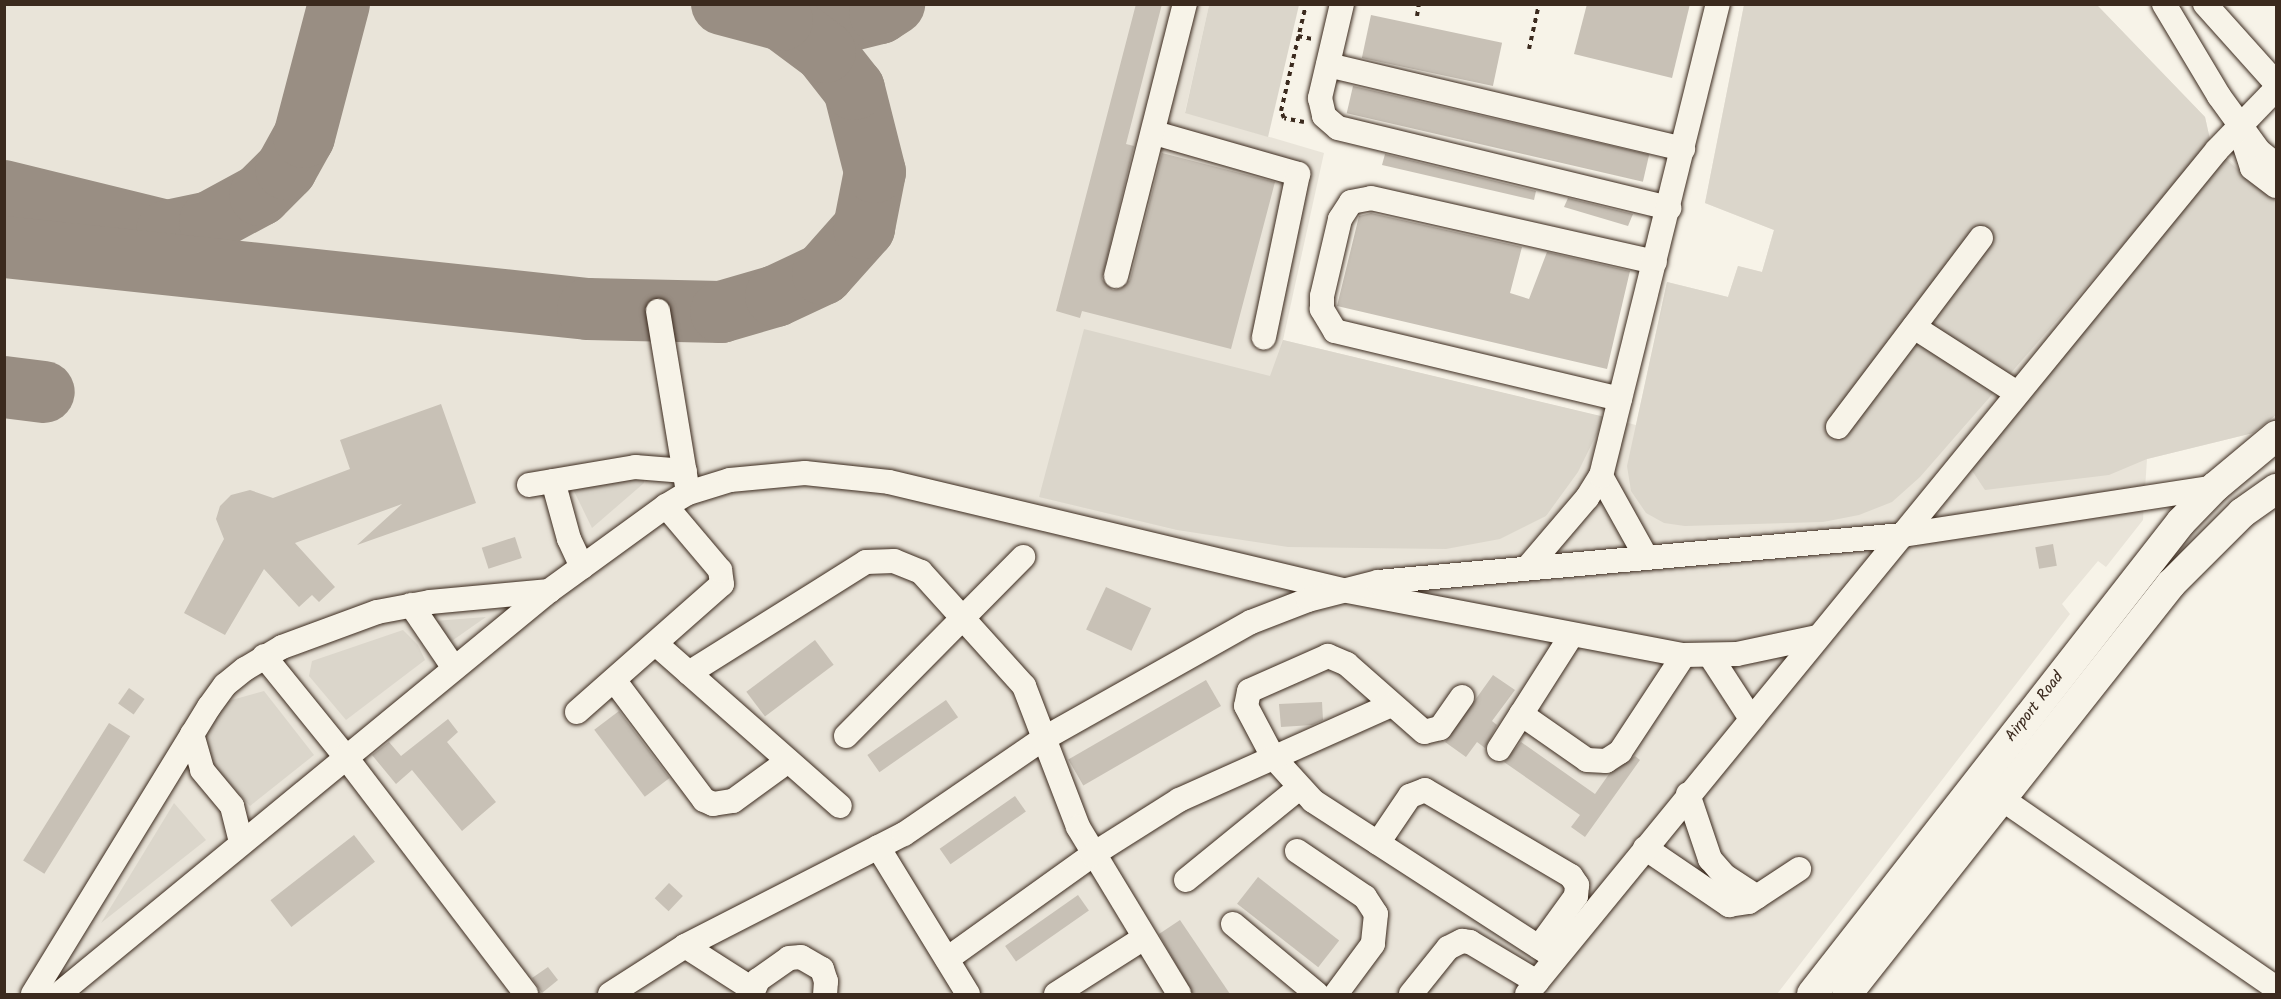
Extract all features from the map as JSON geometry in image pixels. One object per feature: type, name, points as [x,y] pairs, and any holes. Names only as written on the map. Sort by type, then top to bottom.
[{"type":"main road","name":"Airport Road","points":[[1812,994],[2154,554],[2214,487],[2277,436]]},
{"type":"main road","points":[[2214,487],[2242,513]]},
{"type":"main road","name":"Airport Road","points":[[1847,994],[2172,584],[2242,513],[2277,489]]},
{"type":"street","points":[[1116,276],[1155,133],[1185,4]]},
{"type":"street","points":[[1342,4],[1321,107],[1338,128],[1669,207]]},
{"type":"street","points":[[1528,567],[1587,498],[1601,476],[1718,4]]},
{"type":"street","points":[[2164,4],[2259,152],[2277,165]]},
{"type":"street","points":[[2216,9],[2277,83]]},
{"type":"street","points":[[1328,65],[1683,149]]},
{"type":"street","points":[[1548,953],[1645,848],[2017,393],[2241,126],[2277,89]]},
{"type":"street","points":[[2241,126],[2277,146]]},
{"type":"street","points":[[2241,126],[2252,168],[2277,186]]},
{"type":"street","points":[[1155,133],[1298,174],[1264,337]]},
{"type":"street","points":[[1620,399],[1335,331],[1322,309],[1322,296],[1340,219],[1351,202],[1371,198],[1655,262]]},
{"type":"street","points":[[1838,427],[1981,238]]},
{"type":"street","points":[[658,310],[687,482]]},
{"type":"street","points":[[1914,327],[2017,393]]},
{"type":"street","points":[[529,485],[635,466],[687,482],[785,474],[889,482],[1342,590],[1571,636],[1684,655],[1711,657],[1817,637]]},
{"type":"street","points":[[1601,476],[1646,557]]},
{"type":"street","points":[[554,481],[565,529],[582,567]]},
{"type":"street","points":[[59,994],[345,756],[549,591],[666,506],[687,482]]},
{"type":"street","points":[[611,994],[685,946],[904,834],[1043,738],[1251,622],[1342,590],[1528,567],[1903,535],[2214,487]]},
{"type":"street","points":[[577,712],[722,584],[720,570],[666,506]]},
{"type":"street","points":[[846,736],[1023,557]]},
{"type":"street","points":[[689,673],[866,562],[894,561],[921,572],[1024,686],[1092,855],[1179,994]]},
{"type":"street","points":[[33,994],[192,734],[225,685],[264,656],[377,612],[411,605],[549,591]]},
{"type":"street","points":[[411,605],[454,668]]},
{"type":"street","points":[[1499,749],[1571,636]]},
{"type":"street","points":[[656,644],[840,806]]},
{"type":"street","points":[[1521,714],[1587,760],[1606,761],[1620,752],[1684,655]]},
{"type":"street","points":[[264,656],[345,756],[526,994]]},
{"type":"street","points":[[1462,697],[1440,728],[1430,733],[1419,730],[1347,664],[1319,657],[1249,691],[1246,699],[1248,714],[1273,757],[1298,789],[1548,953]]},
{"type":"street","points":[[1711,657],[1750,717]]},
{"type":"street","points":[[614,680],[704,800],[713,804],[732,801],[788,760]]},
{"type":"street","points":[[947,959],[1092,855],[1179,800],[1392,705]]},
{"type":"street","points":[[192,734],[202,770],[232,806],[241,843]]},
{"type":"street","points":[[174,763],[202,770]]},
{"type":"street","points":[[1186,880],[1298,789]]},
{"type":"street","points":[[1378,843],[1410,795],[1432,791],[1571,876],[1577,885],[1576,896],[1532,988],[1470,942],[1462,942],[1448,948],[1411,994]]},
{"type":"street","points":[[1688,794],[1717,868],[1757,897]]},
{"type":"street","points":[[2002,799],[2277,988]]},
{"type":"street","points":[[232,806],[269,819]]},
{"type":"street","points":[[878,847],[968,994]]},
{"type":"street","points":[[1645,848],[1728,905],[1757,897],[1799,869]]},
{"type":"street","points":[[1297,850],[1365,897],[1376,914],[1373,944],[1336,994]]},
{"type":"street","points":[[1699,886],[1717,868]]},
{"type":"street","points":[[1233,924],[1317,994]]},
{"type":"street","points":[[1056,994],[1144,938]]},
{"type":"street","points":[[685,946],[752,992],[758,980],[789,958],[801,957],[822,969],[826,981],[825,994]]},
{"type":"path","points":[[1417,16],[1419,4]]},
{"type":"path","points":[[1529,49],[1539,4]]},
{"type":"shaded area","points":[[5,5],[1209,5],[1185,112],[1324,153],[1283,340],[1636,425],[1667,282],[1728,297],[1738,266],[1762,272],[1774,230],[1705,203],[1744,5],[2097,5],[2205,117],[2211,144],[2276,201],[2276,415],[2253,433],[2147,459],[2143,520],[2106,567],[2098,561],[2062,604],[2070,614],[1777,994],[5,994]]},
{"type":"shaded area","points":[[1209,5],[1299,5],[1268,137],[1185,113]]},
{"type":"shaded area","points":[[1744,5],[2097,5],[2205,117],[2211,144],[1920,477],[1892,502],[1859,515],[1823,522],[1685,526],[1664,523],[1646,513],[1631,491],[1627,466],[1667,282],[1728,297],[1738,266],[1762,272],[1774,230],[1705,203]]},
{"type":"shaded area","points":[[2224,158],[2276,201],[2276,415],[2253,433],[2147,459],[2109,475],[1985,490],[1969,466]]},
{"type":"shaded area","points":[[1084,329],[1270,376],[1283,340],[1605,417],[1578,472],[1546,516],[1500,539],[1446,549],[1288,547],[1177,530],[1039,497]]},
{"type":"shaded area","points":[[644,474],[644,483],[592,528],[571,485]]},
{"type":"shaded area","points":[[486,617],[446,645],[434,621]]},
{"type":"shaded area","points":[[403,630],[418,645],[425,660],[346,720],[309,676],[312,661]]},
{"type":"shaded area","points":[[264,691],[314,755],[250,806],[199,749],[217,704]]},
{"type":"shaded area","points":[[174,803],[206,840],[101,923]]},
{"type":"building","points":[[1136,4],[1162,4],[1126,144],[1134,146],[1102,279],[1113,290],[1120,289],[1130,280],[1162,153],[1275,182],[1231,349],[1082,311],[1080,318],[1056,311]]},
{"type":"building","points":[[1587,4],[1690,4],[1672,78],[1574,54]]},
{"type":"building","points":[[1371,15],[1502,43],[1493,86],[1362,58]]},
{"type":"building","points":[[1353,86],[1649,154],[1643,182],[1347,113]]},
{"type":"building","points":[[1385,154],[1536,191],[1534,200],[1382,165]]},
{"type":"building","points":[[1568,198],[1633,214],[1628,226],[1564,207]]},
{"type":"building","points":[[1371,213],[1522,247],[1510,293],[1529,299],[1547,252],[1630,271],[1607,369],[1337,306],[1359,216]]},
{"type":"building","points":[[441,404],[476,503],[357,545],[402,504],[295,543],[335,587],[319,602],[312,595],[299,607],[264,569],[225,635],[184,613],[224,539],[216,519],[220,506],[231,495],[250,490],[273,498],[350,469],[340,440]]},
{"type":"building","points":[[515,537],[522,558],[489,569],[482,548]]},
{"type":"building","points":[[2053,544],[2057,566],[2039,569],[2035,547]]},
{"type":"building","points":[[1106,587],[1151,608],[1131,651],[1086,630]]},
{"type":"building","points":[[815,640],[834,665],[765,717],[746,692]]},
{"type":"building","points":[[1493,675],[1515,690],[1492,721],[1497,725],[1485,748],[1477,742],[1466,757],[1445,742]]},
{"type":"building","points":[[1206,680],[1221,706],[1083,785],[1068,760]]},
{"type":"building","points":[[129,688],[145,699],[134,714],[118,704]]},
{"type":"building","points":[[946,700],[958,717],[879,772],[867,755]]},
{"type":"building","points":[[1322,702],[1323,720],[1312,725],[1281,727],[1279,704]]},
{"type":"building","points":[[619,711],[670,778],[645,797],[594,730]]},
{"type":"building","points":[[448,719],[458,732],[447,742],[496,802],[462,831],[412,770],[396,784],[372,755],[389,742],[401,756]]},
{"type":"building","points":[[109,723],[130,736],[44,874],[23,860]]},
{"type":"building","points":[[1521,742],[1595,794],[1609,774],[1635,756],[1640,760],[1585,837],[1571,827],[1580,815],[1504,762]]},
{"type":"building","points":[[1015,796],[1026,812],[951,864],[940,849]]},
{"type":"building","points":[[354,835],[375,862],[291,927],[270,900]]},
{"type":"building","points":[[1258,877],[1339,940],[1318,967],[1237,904]]},
{"type":"building","points":[[669,883],[683,896],[669,911],[655,898]]},
{"type":"building","points":[[1078,895],[1089,911],[1016,962],[1005,946]]},
{"type":"building","points":[[1180,920],[1230,994],[1193,994],[1159,934]]},
{"type":"building","points":[[548,967],[558,980],[542,993],[532,978]]},
{"type":"taxiway","points":[[4,191],[167,231],[210,222],[260,195],[286,169],[304,137],[339,4]]},
{"type":"taxiway","points":[[4,247],[588,309],[721,312],[776,296],[823,274],[864,228],[875,172],[854,89],[825,52],[782,20],[722,4]]},
{"type":"taxiway","points":[[782,20],[828,26],[880,13],[894,4]]},
{"type":"taxiway","points":[[4,387],[44,392]]}]
